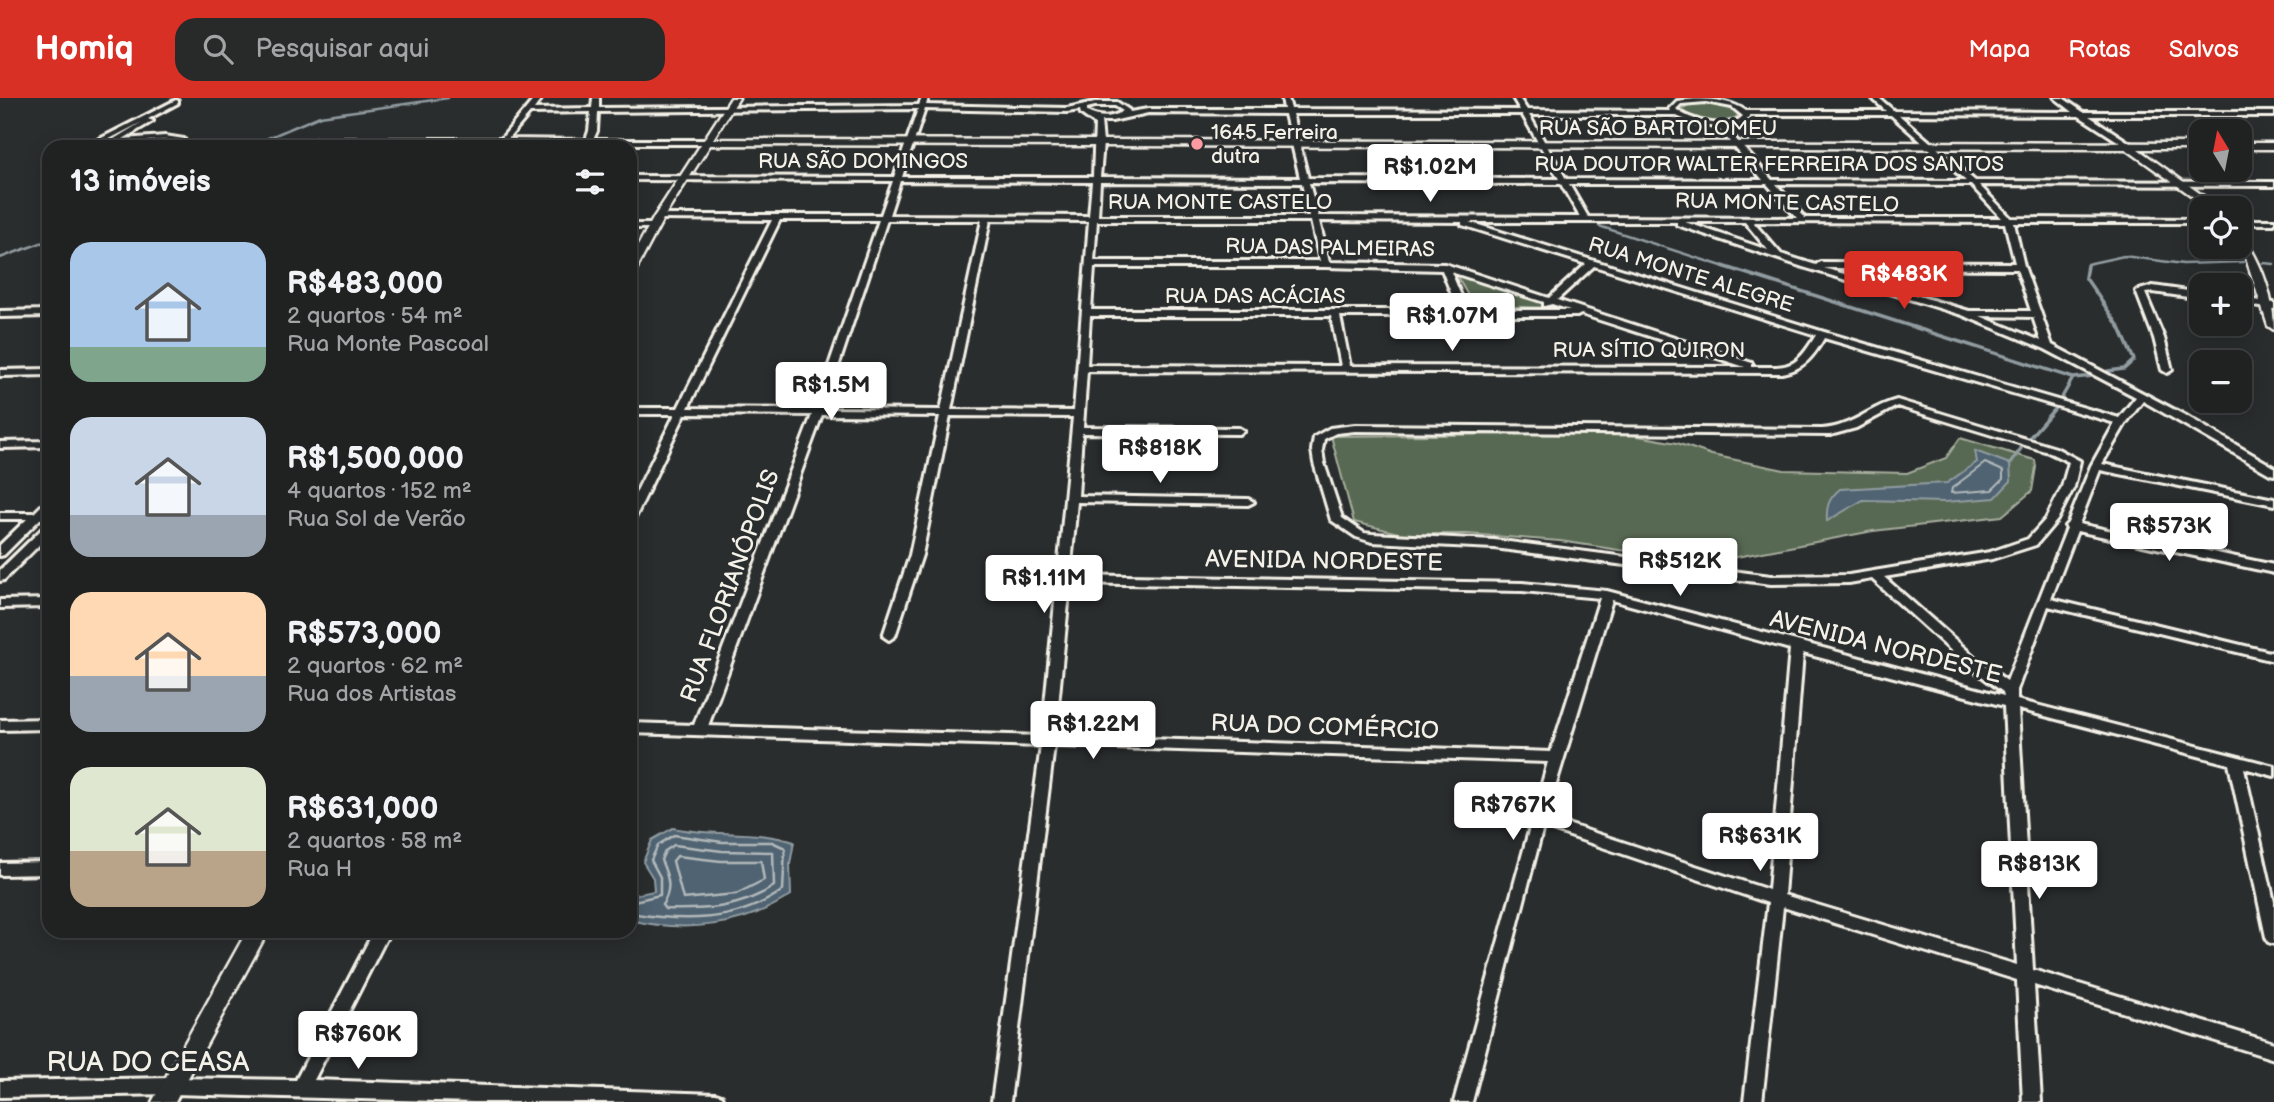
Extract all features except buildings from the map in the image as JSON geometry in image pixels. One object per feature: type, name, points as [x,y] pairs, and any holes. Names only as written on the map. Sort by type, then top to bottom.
[{"type":"street","points":[[504,140],[539,98]]},
{"type":"street","points":[[588,140],[594,122],[596,98]]},
{"type":"street","points":[[637,257],[656,221],[735,98]]},
{"type":"street","points":[[528,111],[924,103],[1084,111],[1102,98]]},
{"type":"street","points":[[1110,98],[1120,111]]},
{"type":"street","points":[[1285,98],[1325,264]]},
{"type":"street","points":[[1516,98],[1585,218]]},
{"type":"street","points":[[1875,98],[1973,183],[2009,222],[2020,266],[2048,346]]},
{"type":"street","points":[[2058,98],[2200,196]]},
{"type":"street","points":[[1675,113],[1674,105],[1696,99],[1726,103],[1746,113],[2274,114]]},
{"type":"street","points":[[120,140],[178,100]]},
{"type":"street","points":[[101,140],[178,100]]},
{"type":"street","name":"RUA FLORIANÓPOLIS","points":[[699,731],[818,411],[924,103]]},
{"type":"street","points":[[1095,104],[1120,111],[1675,113],[1688,120],[1719,125],[1742,121],[1746,119],[1746,113]]},
{"type":"street","points":[[1001,1102],[1048,742],[1072,499],[1099,143],[1096,123],[1084,111]]},
{"type":"street","points":[[1096,123],[1120,111]]},
{"type":"street","points":[[1096,123],[1120,111]]},
{"type":"street","points":[[1719,125],[1804,221]]},
{"type":"street","points":[[153,140],[176,140]]},
{"type":"street","name":"RUA SÃO BARTOLOMEU","points":[[637,143],[2189,146]]},
{"type":"street","points":[[2252,146],[2274,146]]},
{"type":"street","name":"RUA SÃO DOMINGOS","points":[[637,178],[1095,179]]},
{"type":"street","name":"RUA DOUTOR WALTER FERREIRA DOS SANTOS","points":[[1095,179],[2274,184]]},
{"type":"street","points":[[637,502],[777,218]]},
{"type":"street","name":"RUA MONTE CASTELO","points":[[637,225],[656,221],[777,218],[2189,221]]},
{"type":"street","points":[[889,636],[916,555],[986,219]]},
{"type":"street","name":"RUA MONTE ALEGRE","points":[[1452,219],[1821,334],[2121,422]]},
{"type":"street","points":[[1670,219],[1806,265],[1965,313],[2048,346],[2142,396],[2274,472]]},
{"type":"street","points":[[1748,221],[1778,256]]},
{"type":"street","points":[[2252,222],[2274,222]]},
{"type":"street","points":[[2251,259],[2274,326]]},
{"type":"street","points":[[1536,313],[1592,263]]},
{"type":"street","name":"RUA DAS PALMEIRAS","points":[[1089,264],[1445,267],[1763,370]]},
{"type":"street","points":[[1806,265],[2020,266]]},
{"type":"street","points":[[1445,267],[1464,313]]},
{"type":"street","points":[[2167,370],[2159,338],[2140,291],[2153,289],[2189,294]]},
{"type":"street","points":[[0,314],[42,313]]},
{"type":"street","name":"RUA DAS ACÁCIAS","points":[[1086,313],[1591,313]]},
{"type":"street","points":[[1335,313],[1346,368]]},
{"type":"street","points":[[1965,313],[2036,314]]},
{"type":"street","name":"RUA SÍTIO QUIRON","points":[[1081,368],[1763,370],[1798,367],[1806,360],[1821,334]]},
{"type":"street","points":[[0,373],[42,372]]},
{"type":"street","points":[[2032,1102],[2010,696],[2071,526],[2096,466],[2121,422],[2142,396]]},
{"type":"street","points":[[1875,575],[1992,555],[2032,542],[2051,520],[2068,487],[2075,461],[2028,442],[1897,403],[1883,407],[1850,427],[1838,430],[1791,432],[1355,428],[1326,432],[1319,437],[1319,463],[1334,514],[1342,525],[1360,535],[1396,540],[1494,544],[1771,580],[1824,580],[1875,575],[2010,696]]},
{"type":"street","points":[[637,411],[948,411],[1078,414]]},
{"type":"street","points":[[1076,429],[1239,431]]},
{"type":"street","points":[[0,444],[42,444]]},
{"type":"street","points":[[2096,466],[2274,502]]},
{"type":"street","points":[[1072,499],[1248,502]]},
{"type":"street","points":[[0,516],[42,516]]},
{"type":"street","points":[[0,552],[42,517]]},
{"type":"street","points":[[2071,526],[2274,569]]},
{"type":"street","points":[[0,577],[42,535]]},
{"type":"street","name":"AVENIDA NORDESTE","points":[[1065,579],[1522,587],[1607,595],[1797,648],[2010,696],[2274,771]]},
{"type":"street","points":[[1462,1102],[1556,757],[1607,595]]},
{"type":"street","points":[[2044,601],[2274,657]]},
{"type":"street","points":[[0,604],[42,603]]},
{"type":"street","points":[[1753,1102],[1776,899],[1797,648]]},
{"type":"street","points":[[0,725],[42,724]]},
{"type":"street","name":"RUA DO COMÉRCIO","points":[[637,728],[1556,757]]},
{"type":"street","points":[[2235,760],[2274,937]]},
{"type":"street","points":[[1539,820],[1776,899],[2274,1051]]},
{"type":"street","points":[[0,869],[42,868]]},
{"type":"street","points":[[168,1094],[254,938]]},
{"type":"street","points":[[301,1088],[378,938]]},
{"type":"street","name":"RUA DO CEASA","points":[[0,1089],[168,1094],[301,1088],[716,1102]]},
{"type":"green space","points":[[1692,103],[1713,103],[1736,111],[1738,116],[1716,122],[1692,118],[1681,109]]},
{"type":"green space","points":[[1455,273],[1563,308],[1474,306]]},
{"type":"green space","points":[[1621,433],[1677,443],[1712,455],[1784,470],[1907,473],[1946,458],[1960,438],[2035,460],[2036,467],[2032,491],[2002,516],[1873,531],[1721,560],[1560,541],[1466,534],[1402,534],[1354,522],[1331,436]]},
{"type":"water","points":[[1975,451],[2010,464],[2011,481],[1995,498],[1945,502],[1863,500],[1827,521],[1829,503],[1840,489],[1947,483],[1977,462]]},
{"type":"water","points":[[673,828],[764,836],[794,842],[790,864],[791,895],[753,914],[713,924],[672,926],[637,921],[637,895],[654,891],[653,878],[643,862],[652,840]]},
{"type":"waterway","points":[[263,140],[320,116],[448,98]]},
{"type":"waterway","points":[[1599,226],[1728,268]]},
{"type":"waterway","points":[[0,258],[42,243]]},
{"type":"waterway","points":[[2086,268],[2087,264],[2124,256],[2183,264],[2243,262]]},
{"type":"waterway","points":[[2263,263],[2274,264]]},
{"type":"waterway","points":[[1723,266],[2073,378]]},
{"type":"waterway","points":[[2087,266],[2085,277],[2120,328],[2134,360],[2124,369],[2108,371]]},
{"type":"waterway","points":[[2073,378],[2094,376]]},
{"type":"waterway","points":[[2061,399],[2073,378]]},
{"type":"waterway","points":[[2030,437],[2056,407]]},
{"type":"waterway","points":[[2010,464],[2022,447]]},
{"type":"place","name":"1645 Ferreira dutra","points":[[1197,144]]}]
